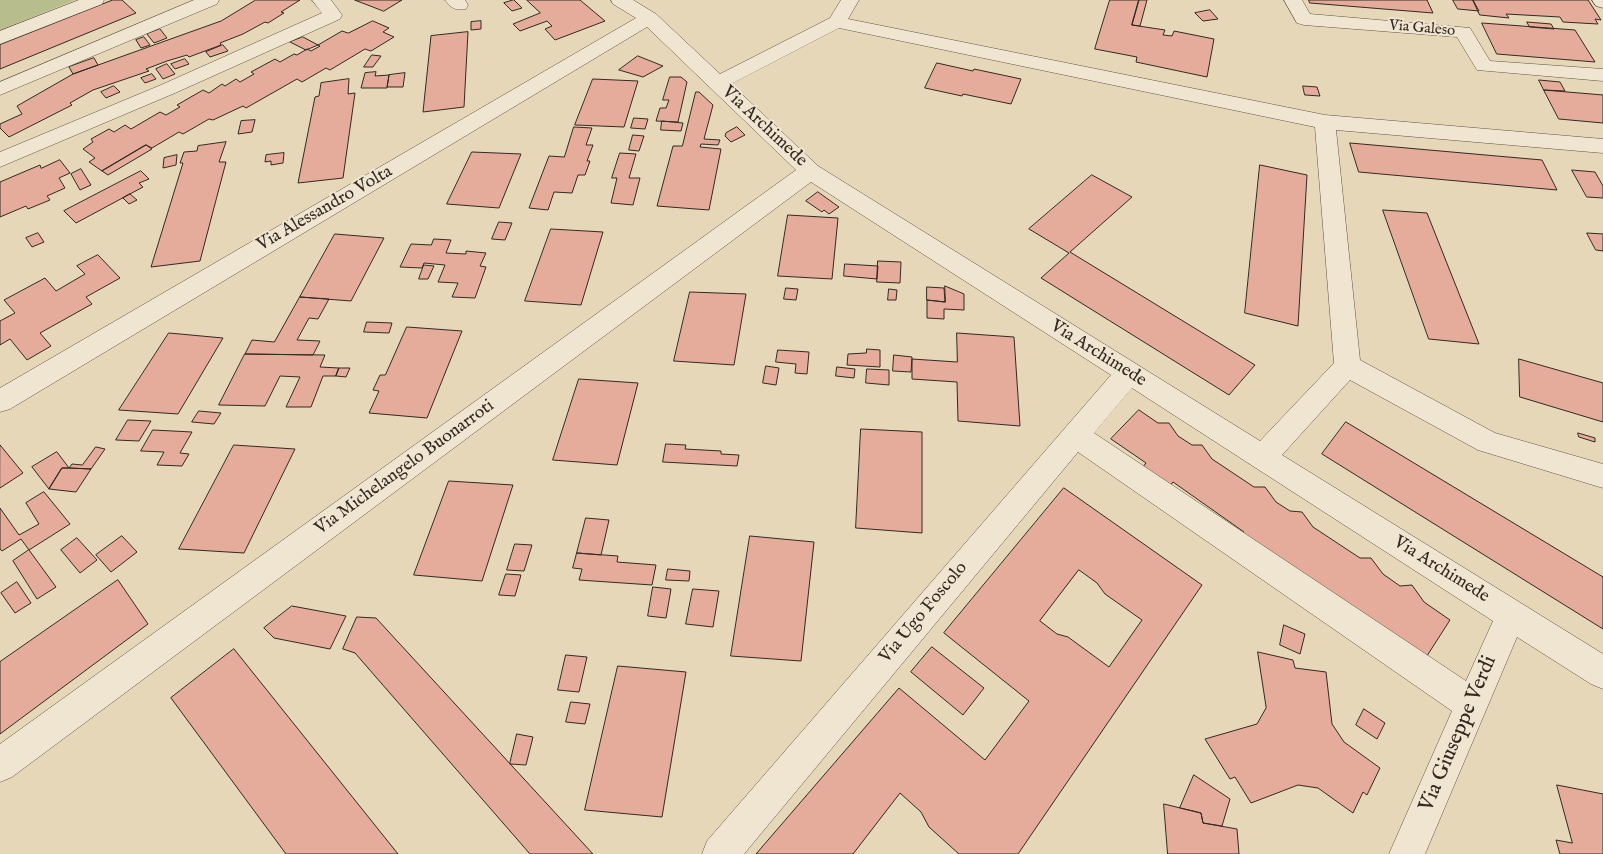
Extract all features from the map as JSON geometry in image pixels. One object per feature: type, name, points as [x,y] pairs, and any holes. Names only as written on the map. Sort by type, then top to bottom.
[{"type":"street","points":[[0,38],[95,0]]},
{"type":"street","points":[[0,89],[176,6],[210,0]]},
{"type":"street","points":[[0,160],[168,89],[333,15],[321,0]]},
{"type":"street","name":"Via Archimede","points":[[620,0],[649,18],[810,171],[1603,673]]},
{"type":"street","points":[[718,83],[837,22],[850,0]]},
{"type":"street","name":"Via Galeso","points":[[1293,0],[1304,19],[1463,32],[1484,66],[1603,75]]},
{"type":"street","name":"Via Alessandro Volta","points":[[0,400],[649,18]]},
{"type":"street","points":[[837,22],[1325,122],[1603,146]]},
{"type":"street","points":[[1262,457],[1347,366],[1325,122]]},
{"type":"street","name":"Via Michelangelo Buonarroti","points":[[0,766],[810,171]]},
{"type":"street","points":[[1347,366],[1488,442],[1603,476]]},
{"type":"street","name":"Via Ugo Foscolo","points":[[720,854],[1129,373]]},
{"type":"street","points":[[1075,436],[1472,705]]},
{"type":"street","name":"Via Giuseppe Verdi","points":[[1407,854],[1511,615]]},
{"type":"green space","points":[[0,0],[75,0],[0,30]]},
{"type":"building","points":[[113,0],[122,0],[136,13],[0,69],[0,45]]},
{"type":"building","points":[[256,0],[300,0],[268,23],[265,22],[243,34],[220,43],[221,45],[189,57],[187,55],[167,61],[146,69],[149,71],[93,90],[70,103],[72,105],[9,137],[0,128],[0,124],[22,114],[17,106],[73,74],[221,21]]},
{"type":"building","points":[[355,0],[402,0],[384,11]]},
{"type":"building","points":[[514,0],[522,8],[512,11],[504,3]]},
{"type":"building","points":[[527,0],[580,0],[605,21],[555,40],[545,29],[552,26],[547,21],[520,31],[513,24],[540,13]]},
{"type":"building","points":[[1110,0],[1139,0],[1132,25],[1165,30],[1163,35],[1172,36],[1174,31],[1214,39],[1207,77],[1136,62],[1137,57],[1095,49]]},
{"type":"building","points":[[1139,0],[1147,0],[1140,26],[1132,25]]},
{"type":"building","points":[[1309,0],[1427,0],[1433,13],[1310,3]]},
{"type":"building","points":[[1453,0],[1473,0],[1479,11],[1458,9]]},
{"type":"building","points":[[1473,0],[1588,0],[1601,20],[1595,19],[1598,24],[1563,22],[1560,17],[1506,14],[1509,18],[1480,15]]},
{"type":"building","points":[[1210,10],[1218,19],[1203,21],[1195,13]]},
{"type":"building","points":[[373,21],[389,28],[383,32],[394,37],[371,51],[365,49],[330,70],[326,68],[302,82],[297,79],[246,108],[243,106],[213,120],[209,119],[183,134],[179,132],[152,148],[146,145],[102,171],[89,162],[95,158],[83,149],[93,142],[91,139],[109,129],[114,132],[125,125],[131,129],[160,112],[166,115],[180,107],[177,105],[203,90],[209,93],[222,84],[225,86],[236,79],[240,82],[254,74],[251,72],[275,59],[280,62],[307,49],[311,51],[342,31],[348,33]]},
{"type":"building","points":[[481,21],[481,29],[471,30],[471,22]]},
{"type":"building","points":[[1527,22],[1551,24],[1554,29],[1530,27]]},
{"type":"building","points":[[1482,23],[1575,30],[1595,62],[1497,54]]},
{"type":"building","points":[[160,29],[167,38],[154,43],[147,34]]},
{"type":"building","points":[[468,32],[464,107],[423,112],[431,36]]},
{"type":"building","points":[[144,37],[150,45],[141,48],[136,40]]},
{"type":"building","points":[[303,37],[318,45],[306,50],[290,42]]},
{"type":"building","points":[[223,45],[228,51],[210,57],[206,52]]},
{"type":"building","points":[[372,55],[381,56],[373,67],[364,67]]},
{"type":"building","points":[[638,56],[663,66],[643,77],[619,70]]},
{"type":"building","points":[[94,58],[98,65],[73,74],[69,67]]},
{"type":"building","points":[[185,59],[189,64],[175,69],[171,64]]},
{"type":"building","points":[[937,63],[1021,79],[1011,104],[963,94],[962,96],[925,88]]},
{"type":"building","points":[[167,64],[175,74],[163,79],[156,69]]},
{"type":"building","points":[[376,72],[375,76],[389,75],[387,88],[361,88],[365,73]]},
{"type":"building","points":[[405,73],[403,87],[387,87],[389,75]]},
{"type":"building","points":[[152,74],[156,79],[145,83],[141,78]]},
{"type":"building","points":[[670,77],[681,77],[687,82],[678,122],[656,121],[660,108],[666,108],[669,100],[663,100]]},
{"type":"building","points":[[349,79],[348,94],[355,93],[343,178],[298,183],[315,97],[319,96],[321,83]]},
{"type":"building","points":[[593,79],[638,81],[624,127],[575,125]]},
{"type":"building","points":[[1539,80],[1560,82],[1565,91],[1544,90]]},
{"type":"building","points":[[114,86],[120,92],[106,98],[101,92]]},
{"type":"building","points":[[1303,86],[1317,87],[1320,96],[1305,95]]},
{"type":"building","points":[[1544,90],[1603,95],[1603,123],[1559,119]]},
{"type":"building","points":[[696,92],[699,92],[713,105],[704,139],[720,140],[718,145],[701,144],[700,147],[721,149],[709,210],[657,206],[673,146],[682,146]]},
{"type":"building","points":[[634,118],[648,119],[645,129],[631,128]]},
{"type":"building","points":[[255,120],[252,132],[238,134],[241,121]]},
{"type":"building","points":[[662,121],[683,123],[681,131],[661,130]]},
{"type":"building","points":[[574,127],[592,128],[586,145],[593,145],[587,161],[590,161],[585,175],[578,175],[572,193],[554,192],[548,210],[529,208],[549,156],[564,157]]},
{"type":"building","points":[[737,127],[745,135],[731,142],[725,136],[726,133]]},
{"type":"building","points":[[633,135],[644,136],[639,151],[629,150]]},
{"type":"building","points":[[226,142],[219,162],[226,162],[200,261],[151,267],[183,163],[180,163],[184,152],[197,151],[198,146]]},
{"type":"building","points":[[1350,143],[1542,160],[1557,190],[1359,172]]},
{"type":"building","points":[[146,145],[152,149],[108,175],[102,171]]},
{"type":"building","points":[[472,152],[521,154],[499,208],[447,204]]},
{"type":"building","points":[[284,153],[283,163],[271,165],[271,161],[265,162],[266,155]]},
{"type":"building","points":[[620,153],[636,154],[629,178],[640,178],[633,205],[611,203],[617,178],[612,178]]},
{"type":"building","points":[[177,155],[176,165],[163,168],[164,158]]},
{"type":"building","points":[[60,160],[70,173],[59,178],[65,188],[47,196],[50,200],[28,209],[26,206],[0,217],[0,182],[40,165],[41,168]]},
{"type":"building","points":[[1260,165],[1307,175],[1298,326],[1245,313]]},
{"type":"building","points":[[81,169],[91,185],[80,190],[71,174]]},
{"type":"building","points":[[1572,170],[1595,172],[1603,186],[1603,198],[1587,197]]},
{"type":"building","points":[[141,171],[149,179],[139,183],[143,187],[76,223],[64,211]]},
{"type":"building","points":[[1092,175],[1132,197],[1070,252],[1255,365],[1229,395],[1041,278],[1069,253],[1029,229]]},
{"type":"building","points":[[818,192],[839,207],[829,214],[824,210],[822,212],[806,201]]},
{"type":"building","points":[[130,194],[137,200],[129,204],[123,198]]},
{"type":"building","points":[[1383,210],[1427,213],[1479,344],[1429,339]]},
{"type":"building","points":[[788,215],[838,218],[832,279],[778,276]]},
{"type":"building","points":[[499,222],[512,223],[505,240],[492,239]]},
{"type":"building","points":[[551,229],[603,232],[581,305],[525,301]]},
{"type":"building","points":[[38,233],[44,242],[32,247],[26,238]]},
{"type":"building","points":[[1587,233],[1603,234],[1603,251],[1596,250]]},
{"type":"building","points":[[335,234],[384,238],[351,301],[300,297]]},
{"type":"building","points":[[434,239],[451,240],[446,253],[466,254],[466,251],[486,253],[480,266],[486,267],[475,298],[452,297],[458,283],[438,282],[445,265],[424,263],[422,268],[400,267],[411,244],[431,245]]},
{"type":"building","points":[[98,255],[120,278],[86,297],[92,304],[40,333],[51,346],[27,360],[10,339],[0,345],[0,321],[15,313],[4,300],[45,278],[56,291],[85,274],[77,266]]},
{"type":"building","points":[[878,261],[901,262],[900,283],[877,282]]},
{"type":"building","points":[[845,264],[878,266],[877,279],[844,276]]},
{"type":"building","points":[[424,265],[434,266],[428,279],[419,279]]},
{"type":"building","points":[[945,286],[964,294],[964,310],[944,309],[944,319],[927,318],[927,300],[945,302]]},
{"type":"building","points":[[927,287],[944,288],[945,302],[927,300]]},
{"type":"building","points":[[786,288],[798,289],[796,300],[784,299]]},
{"type":"building","points":[[889,289],[897,290],[896,300],[888,300]]},
{"type":"building","points":[[690,292],[746,294],[734,365],[674,361]]},
{"type":"building","points":[[300,297],[329,299],[318,319],[309,318],[297,340],[320,341],[313,355],[245,354],[252,340],[274,342]]},
{"type":"building","points":[[367,322],[392,323],[389,333],[364,332]]},
{"type":"building","points":[[407,327],[462,331],[427,418],[369,413],[379,391],[373,390],[380,375],[385,375]]},
{"type":"building","points":[[169,333],[223,338],[178,414],[119,410]]},
{"type":"building","points":[[957,333],[1014,337],[1020,426],[958,421],[957,382],[912,379],[912,359],[957,362]]},
{"type":"building","points":[[867,349],[880,350],[880,367],[847,365],[848,354],[866,353]]},
{"type":"building","points":[[778,350],[809,352],[807,374],[795,373],[796,364],[776,362]]},
{"type":"building","points":[[245,354],[325,355],[320,367],[339,368],[336,376],[323,376],[311,407],[286,407],[300,377],[280,376],[265,406],[219,405]]},
{"type":"building","points":[[894,355],[912,357],[911,372],[893,371]]},
{"type":"building","points":[[1519,359],[1603,383],[1603,422],[1520,397]]},
{"type":"building","points":[[766,366],[779,368],[776,385],[763,383]]},
{"type":"building","points":[[837,367],[855,369],[854,378],[836,376]]},
{"type":"building","points":[[339,368],[350,368],[346,377],[336,376]]},
{"type":"building","points":[[867,369],[889,370],[889,385],[866,383]]},
{"type":"building","points":[[579,379],[638,383],[617,465],[553,460]]},
{"type":"building","points":[[1139,410],[1158,423],[1169,423],[1178,436],[1192,445],[1202,445],[1212,459],[1254,487],[1265,487],[1276,502],[1290,511],[1302,512],[1313,527],[1360,558],[1371,558],[1383,574],[1400,586],[1412,585],[1424,602],[1450,620],[1425,659],[1240,537],[1244,532],[1173,482],[1169,487],[1142,468],[1146,463],[1111,439]]},
{"type":"building","points":[[199,411],[221,413],[214,424],[192,422]]},
{"type":"building","points":[[128,420],[151,421],[139,441],[116,440]]},
{"type":"building","points":[[1346,422],[1603,577],[1603,629],[1322,454]]},
{"type":"building","points":[[861,429],[922,432],[922,533],[856,528]]},
{"type":"building","points":[[153,430],[192,432],[180,453],[189,454],[182,466],[157,465],[164,452],[141,451]]},
{"type":"building","points":[[1578,433],[1595,438],[1595,442],[1579,437]]},
{"type":"building","points":[[666,444],[686,445],[685,449],[721,451],[721,454],[739,455],[737,466],[663,462]]},
{"type":"building","points":[[0,445],[23,473],[0,488]]},
{"type":"building","points":[[234,445],[295,449],[244,553],[179,549]]},
{"type":"building","points":[[96,447],[105,449],[91,469],[69,468],[72,464],[82,465]]},
{"type":"building","points":[[57,452],[69,468],[62,468],[49,489],[32,467]]},
{"type":"building","points":[[62,468],[91,469],[76,492],[49,489]]},
{"type":"building","points":[[449,481],[513,485],[482,581],[414,575]]},
{"type":"building","points":[[1064,488],[1202,585],[1018,854],[959,854],[929,827],[921,812],[900,793],[853,854],[756,854],[899,688],[985,760],[1029,701],[944,633]],"holes":[[[1079,570],[1097,583],[1105,594],[1142,620],[1109,667],[1068,637],[1057,634],[1040,621]]]},
{"type":"building","points":[[44,492],[70,524],[29,550],[21,539],[2,551],[0,549],[0,508],[19,535],[39,524],[26,503]]},
{"type":"building","points":[[586,518],[609,520],[601,555],[577,553]]},
{"type":"building","points":[[122,536],[137,552],[111,572],[96,555]]},
{"type":"building","points":[[750,536],[814,542],[801,661],[731,656]]},
{"type":"building","points":[[77,538],[97,560],[80,573],[61,550]]},
{"type":"building","points":[[515,544],[532,545],[524,571],[507,570]]},
{"type":"building","points":[[29,550],[56,587],[37,599],[13,561]]},
{"type":"building","points":[[577,553],[618,556],[617,562],[656,565],[652,585],[579,580],[582,569],[573,568]]},
{"type":"building","points":[[668,569],[690,571],[689,581],[666,580]]},
{"type":"building","points":[[506,574],[521,575],[515,596],[499,595]]},
{"type":"building","points":[[118,580],[148,624],[0,734],[0,662]]},
{"type":"building","points":[[17,582],[31,603],[15,613],[1,593]]},
{"type":"building","points":[[653,587],[671,589],[666,618],[648,616]]},
{"type":"building","points":[[693,589],[719,591],[713,627],[686,624]]},
{"type":"building","points":[[292,606],[346,616],[330,649],[274,638],[264,628]]},
{"type":"building","points":[[357,617],[376,618],[593,854],[530,854],[355,653],[343,649]]},
{"type":"building","points":[[1284,625],[1305,634],[1300,654],[1280,645]]},
{"type":"building","points":[[932,647],[984,688],[963,715],[911,672]]},
{"type":"building","points":[[234,649],[398,854],[286,854],[171,698]]},
{"type":"building","points":[[1258,652],[1293,660],[1295,668],[1326,672],[1332,724],[1344,742],[1380,768],[1367,795],[1363,792],[1353,813],[1318,788],[1298,785],[1251,803],[1235,777],[1230,779],[1205,739],[1257,724],[1266,708]]},
{"type":"building","points":[[566,655],[587,657],[579,692],[558,690]]},
{"type":"building","points":[[618,666],[686,672],[662,817],[585,810]]},
{"type":"building","points":[[571,702],[590,704],[585,724],[566,722]]},
{"type":"building","points":[[1364,709],[1385,723],[1377,739],[1356,725]]},
{"type":"building","points":[[517,734],[533,737],[526,765],[510,764]]},
{"type":"building","points":[[1194,775],[1230,799],[1222,826],[1203,823],[1201,813],[1180,808]]},
{"type":"building","points":[[1557,785],[1603,794],[1603,854],[1560,854],[1556,840],[1572,843]]},
{"type":"building","points":[[1164,804],[1201,813],[1203,823],[1237,829],[1239,854],[1168,854]]}]
